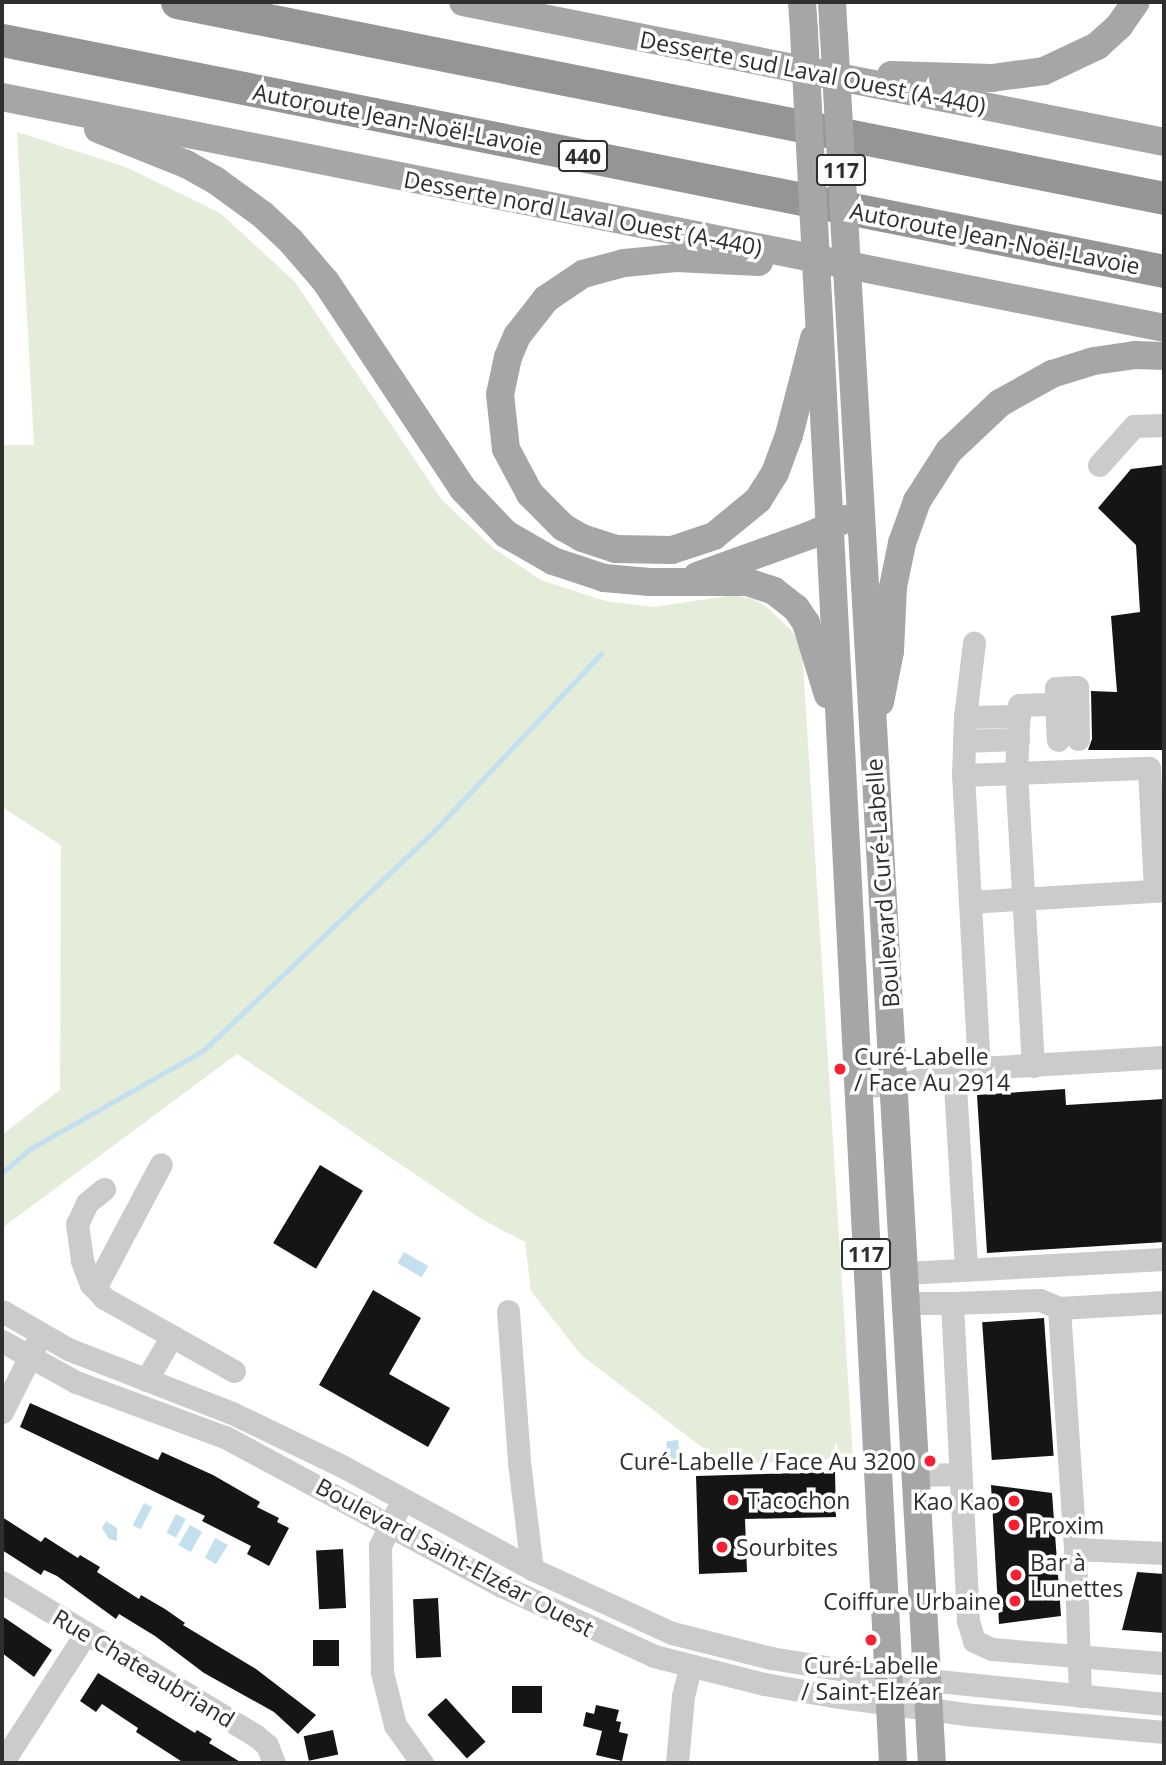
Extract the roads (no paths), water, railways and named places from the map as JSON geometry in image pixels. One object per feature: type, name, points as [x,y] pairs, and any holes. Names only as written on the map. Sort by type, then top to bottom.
[{"type":"highway","points":[[177,2],[1164,198]]},
{"type":"highway","name":"Autoroute Jean-Noël-Lavoie","points":[[2,40],[1164,271]]},
{"type":"main road","name":"Desserte sud Laval Ouest (A-440)","points":[[463,2],[1164,142]]},
{"type":"main road","name":"Boulevard Curé-Labelle","points":[[802,2],[893,1763]]},
{"type":"main road","points":[[822,74],[992,78],[1044,71],[1081,56],[1105,40],[1136,2]]},
{"type":"main road","name":"Boulevard Curé-Labelle","points":[[834,14],[932,1763]]},
{"type":"main road","name":"Desserte nord Laval Ouest (A-440)","points":[[2,97],[1164,328]]},
{"type":"main road","points":[[30,102],[186,164],[232,191],[276,226],[326,282],[463,489],[506,534],[553,562],[592,575],[650,582],[687,579],[756,584],[782,595],[796,608],[810,632],[841,738]]},
{"type":"main road","points":[[819,308],[789,435],[775,473],[746,513],[714,536],[672,551],[636,552],[604,547],[582,538],[553,519],[530,494],[516,472],[506,449],[500,408],[501,382],[508,357],[537,308],[572,280],[610,265],[665,258],[850,266]]},
{"type":"main road","points":[[873,739],[890,651],[893,587],[901,543],[917,501],[949,451],[1000,403],[1052,374],[1108,358],[1164,356]]},
{"type":"main road","points":[[687,579],[830,526],[860,511]]},
{"type":"street","points":[[1099,465],[1134,426],[1164,425]]},
{"type":"street","points":[[974,643],[965,717],[963,775],[979,1069]]},
{"type":"street","points":[[1033,1066],[1016,773],[1019,705],[1056,704],[1068,740]]},
{"type":"street","points":[[965,717],[1018,727]]},
{"type":"street","points":[[964,741],[1018,727]]},
{"type":"street","points":[[963,775],[1149,768],[1160,890],[970,902]]},
{"type":"street","points":[[857,1087],[895,1083],[954,1070],[1164,1057]]},
{"type":"street","points":[[954,1070],[966,1269]]},
{"type":"street","points":[[95,1288],[161,1164]]},
{"type":"street","points":[[104,1189],[87,1203],[78,1224],[82,1261],[95,1288],[104,1298],[234,1371]]},
{"type":"street","points":[[905,1273],[1164,1259]]},
{"type":"street","points":[[906,1303],[1040,1300],[1059,1308],[1164,1302]]},
{"type":"street","points":[[951,1303],[968,1621],[974,1641],[992,1649],[1164,1663]]},
{"type":"street","points":[[1059,1308],[1075,1549],[1080,1696]]},
{"type":"street","name":"Boulevard Saint-Elzéar Ouest","points":[[2,1311],[79,1354],[232,1413],[403,1499],[532,1569],[672,1633],[782,1660],[888,1676],[1164,1704]]},
{"type":"street","points":[[508,1311],[519,1462],[532,1569]]},
{"type":"street","points":[[4,1348],[32,1329]]},
{"type":"street","points":[[2,1412],[29,1357],[32,1329]]},
{"type":"street","points":[[146,1380],[172,1336]]},
{"type":"street","name":"Boulevard Saint-Elzéar Ouest","points":[[4,1348],[29,1357],[93,1389],[212,1431],[541,1606],[629,1647],[690,1667],[764,1684],[930,1710],[1164,1732]]},
{"type":"street","points":[[916,1475],[960,1474]]},
{"type":"street","points":[[403,1499],[380,1546],[383,1672],[395,1725],[422,1763]]},
{"type":"street","points":[[1075,1549],[1164,1553]]},
{"type":"street","name":"Rue Chateaubriand","points":[[2,1582],[255,1735],[267,1745],[274,1763]]},
{"type":"street","points":[[2,1763],[86,1633]]},
{"type":"street","points":[[677,1763],[683,1696],[690,1667]]},
{"type":"water","points":[[404,1252],[428,1266],[422,1277],[398,1263]]},
{"type":"water","points":[[678,1440],[681,1465],[669,1466],[666,1441]]},
{"type":"water","points":[[144,1503],[152,1507],[141,1529],[133,1525]]},
{"type":"water","points":[[176,1514],[186,1519],[176,1538],[166,1533]]},
{"type":"water","points":[[106,1521],[117,1528],[117,1541],[109,1539],[102,1528]]},
{"type":"water","points":[[190,1525],[202,1532],[191,1552],[178,1545]]},
{"type":"water","points":[[215,1538],[228,1545],[216,1564],[205,1558]]},
{"type":"waterway","points":[[2,1173],[30,1149],[204,1050],[435,830],[601,654]]},
{"type":"place","name":"Curé-Labelle / Face Au 2914","points":[[840,1069]]},
{"type":"place","name":"Curé-Labelle / Face Au 3200","points":[[930,1461]]},
{"type":"place","name":"Tacochon","points":[[733,1500]]},
{"type":"place","name":"Kao Kao","points":[[1014,1501]]},
{"type":"place","name":"Proxim","points":[[1014,1525]]},
{"type":"place","name":"Sourbites","points":[[722,1547]]},
{"type":"place","name":"Bar à Lunettes","points":[[1016,1575]]},
{"type":"place","name":"Coiffure Urbaine","points":[[1015,1601]]},
{"type":"place","name":"Curé-Labelle / Saint-Elzéar","points":[[871,1640]]}]
